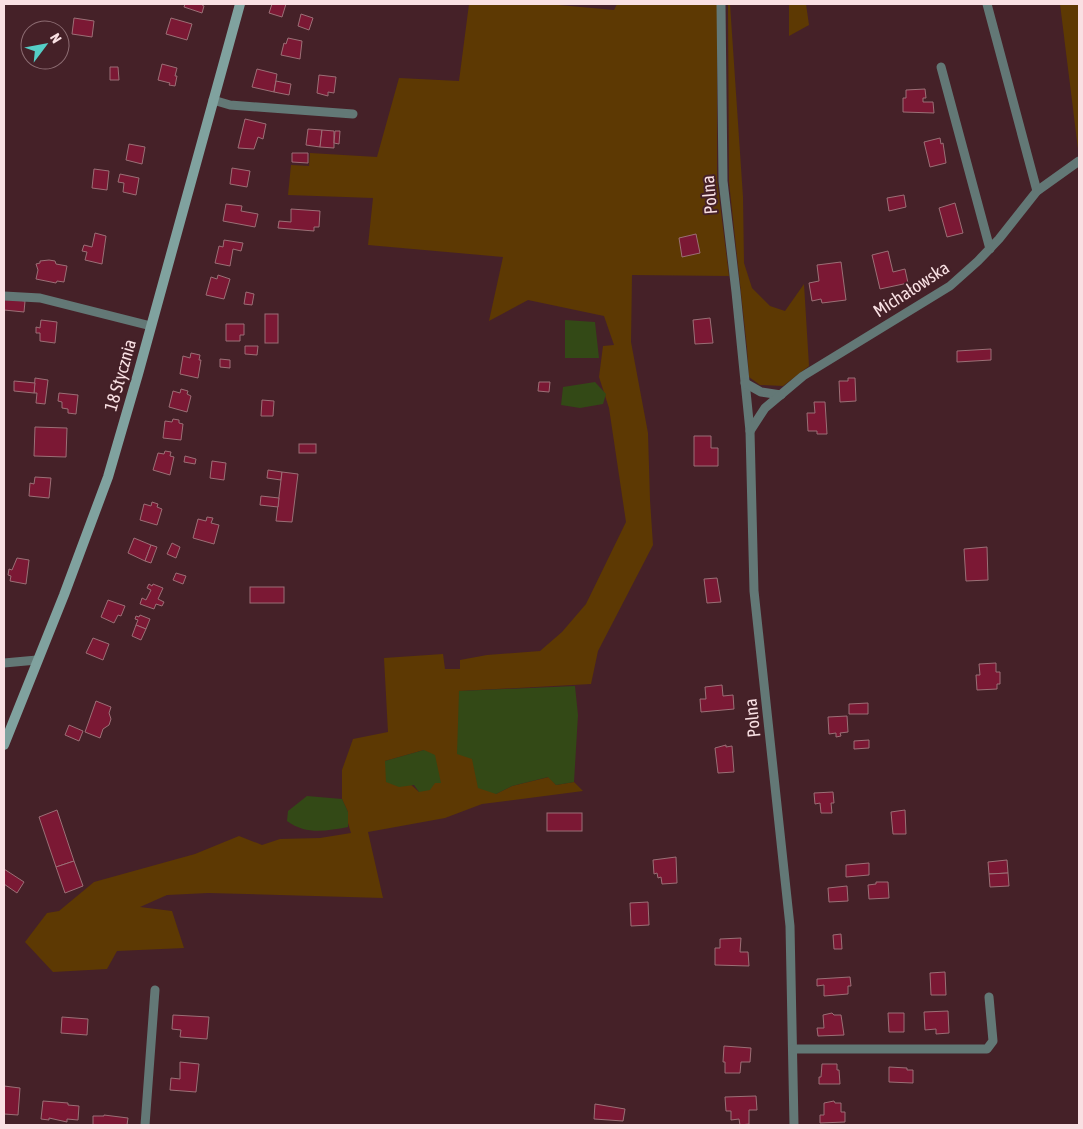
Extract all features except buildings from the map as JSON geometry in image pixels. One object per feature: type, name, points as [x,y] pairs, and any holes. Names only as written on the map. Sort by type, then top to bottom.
[{"type":"street","name":"18 Stycznia","points":[[4,745],[64,595],[108,476],[240,4]]},
{"type":"street","name":"Polna","points":[[721,4],[723,181],[750,431],[754,591],[790,926],[794,1125]]},
{"type":"street","points":[[987,4],[1037,191]]},
{"type":"street","points":[[941,67],[990,249]]},
{"type":"street","points":[[213,100],[230,105],[353,114]]},
{"type":"street","name":"Michałowska","points":[[750,431],[765,408],[803,376],[950,286],[990,249],[1037,191],[1079,162]]},
{"type":"street","points":[[4,296],[40,298],[151,326]]},
{"type":"street","points":[[745,382],[761,392],[781,395]]},
{"type":"street","points":[[4,663],[37,660]]},
{"type":"street","points":[[145,1125],[155,990]]},
{"type":"street","points":[[793,1049],[987,1049],[993,1041],[989,997]]},
{"type":"shaded area","points":[[469,4],[548,4],[614,10],[617,4],[717,4],[717,180],[729,276],[632,275],[631,342],[648,433],[653,545],[598,651],[591,684],[459,691],[472,759],[496,794],[512,786],[549,777],[556,785],[574,782],[583,791],[482,804],[445,818],[368,832],[383,898],[208,893],[167,895],[140,907],[172,911],[184,948],[117,951],[107,969],[53,972],[25,942],[47,913],[59,911],[94,882],[195,854],[239,836],[262,845],[280,839],[320,838],[351,833],[348,823],[348,812],[342,799],[342,770],[353,739],[388,732],[384,658],[443,654],[445,669],[460,669],[460,660],[487,655],[540,651],[562,632],[586,604],[626,522],[609,408],[599,377],[603,346],[614,345],[604,316],[528,300],[489,321],[503,257],[368,245],[373,198],[288,195],[291,165],[309,166],[310,153],[377,157],[399,78],[459,81]],"holes":[[[424,750],[419,792],[385,761]]]},
{"type":"shaded area","points":[[728,4],[730,4],[743,197],[744,263],[752,288],[770,306],[785,311],[804,284],[809,366],[783,386],[760,385],[749,377],[729,182]]},
{"type":"shaded area","points":[[789,4],[806,4],[809,25],[789,36]]},
{"type":"shaded area","points":[[1060,4],[1079,4],[1078,149]]},
{"type":"shaded area","points":[[565,320],[595,322],[599,358],[565,358]]},
{"type":"shaded area","points":[[595,382],[606,394],[603,404],[580,408],[561,405],[563,387]]},
{"type":"shaded area","points":[[575,686],[578,715],[574,782],[556,785],[548,777],[512,786],[496,794],[478,788],[472,759],[457,754],[459,691]]},
{"type":"shaded area","points":[[424,750],[435,755],[441,783],[435,783],[430,790],[419,792],[414,785],[399,787],[386,782],[385,761]]},
{"type":"shaded area","points":[[307,796],[342,799],[348,812],[348,827],[316,831],[301,828],[287,821],[288,811]]}]
